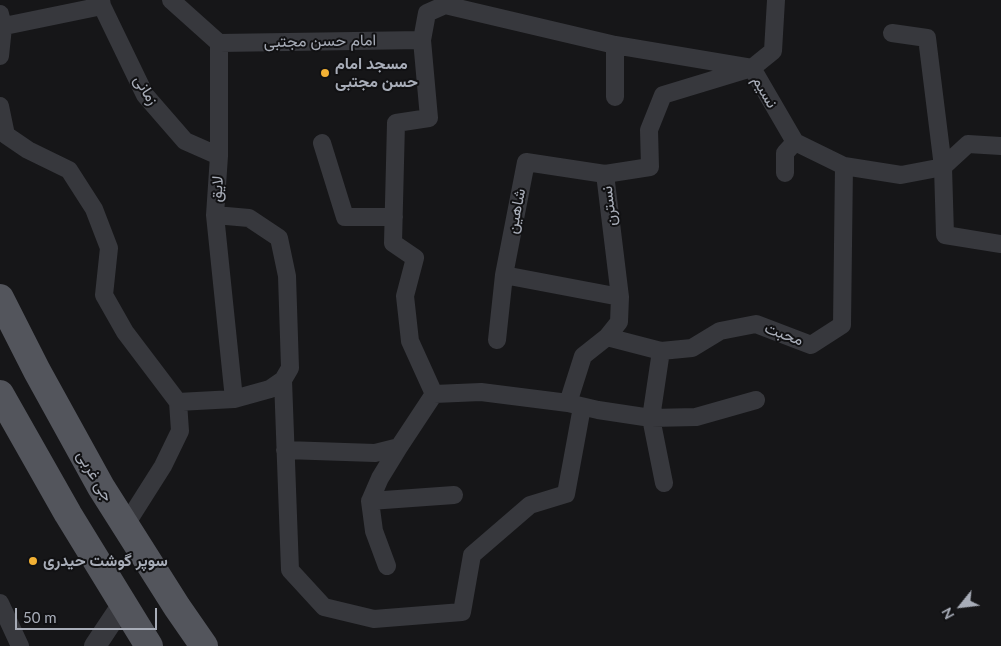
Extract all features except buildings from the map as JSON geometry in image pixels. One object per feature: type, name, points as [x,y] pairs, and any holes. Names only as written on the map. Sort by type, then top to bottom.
[{"type":"main road","name":"جی غربی","points":[[0,298],[37,371],[101,487],[204,646]]},
{"type":"main road","points":[[0,394],[68,514],[150,646]]},
{"type":"street","points":[[171,0],[219,43]]},
{"type":"street","points":[[752,68],[773,51],[776,0]]},
{"type":"street","points":[[434,394],[410,341],[405,296],[414,258],[393,243],[396,123],[429,118],[422,40],[427,12],[447,2]]},
{"type":"street","name":"نسیم","points":[[447,2],[615,45],[752,68],[795,142]]},
{"type":"street","points":[[0,56],[1,23],[101,3]]},
{"type":"street","name":"زمانی","points":[[101,3],[145,95],[185,141],[219,156]]},
{"type":"street","points":[[892,33],[927,38],[943,166],[945,235],[1001,244]]},
{"type":"street","name":"امام حسن مجتبی","points":[[219,43],[422,40]]},
{"type":"street","name":"لایق","points":[[219,43],[219,156],[215,215],[234,399]]},
{"type":"street","points":[[615,45],[615,97]]},
{"type":"street","name":"نسترن","points":[[285,450],[290,570],[324,607],[374,619],[462,612],[472,555],[530,505],[566,494],[575,405],[583,356],[607,337],[619,322],[620,297],[605,174],[650,167],[649,130],[663,95],[752,68]]},
{"type":"street","points":[[0,106],[6,135],[28,150],[69,170],[94,209],[109,248],[104,295],[125,332],[178,402],[180,431],[163,466],[126,526]]},
{"type":"street","points":[[785,173],[785,153],[795,142],[844,166],[901,175],[943,166],[968,144],[1001,146]]},
{"type":"street","points":[[322,144],[345,217],[394,217]]},
{"type":"street","name":"شاهین","points":[[497,340],[504,275],[526,162],[605,174]]},
{"type":"street","name":"محبت","points":[[607,337],[661,351],[692,348],[720,331],[756,324],[811,345],[842,325],[844,166]]},
{"type":"street","points":[[178,402],[234,399],[270,389],[283,380],[290,368],[288,276],[279,238],[249,218],[215,215]]},
{"type":"street","points":[[504,275],[620,297]]},
{"type":"street","points":[[661,351],[651,418],[664,482]]},
{"type":"street","points":[[283,380],[285,450],[375,453],[399,447]]},
{"type":"street","points":[[434,394],[481,392],[651,418],[696,418],[756,400]]},
{"type":"street","points":[[387,566],[374,531],[370,501],[380,478],[434,394]]},
{"type":"street","points":[[370,501],[454,495]]},
{"type":"street","points":[[0,603],[20,646]]},
{"type":"street","points":[[95,646],[123,604]]},
{"type":"place","name":"مسجد امام حسن مجتبی","points":[[325,73]]},
{"type":"place","name":"سوپر گوشت حیدری","points":[[33,561]]}]
